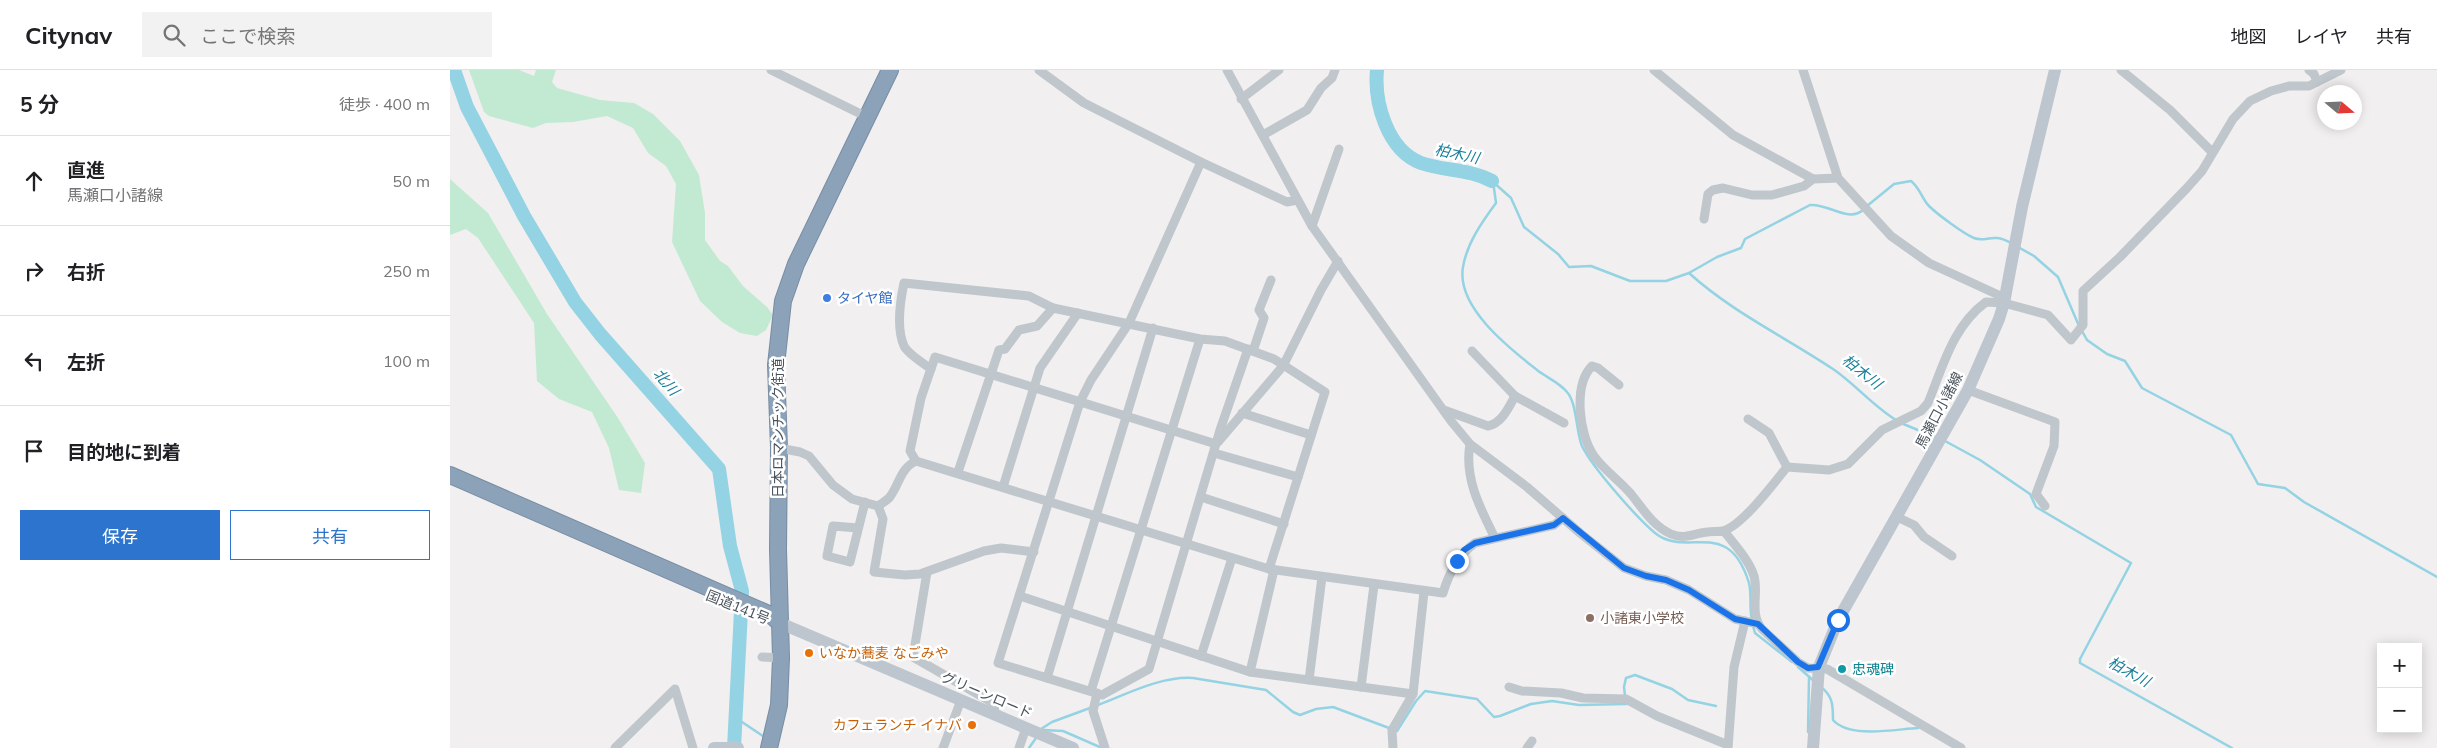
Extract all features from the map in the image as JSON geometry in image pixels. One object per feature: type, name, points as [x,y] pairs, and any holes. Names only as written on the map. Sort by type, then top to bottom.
[{"type":"highway","name":"日本ロマンチック街道","points":[[769,748],[779,705],[781,658],[779,448],[776,365],[783,301],[796,264],[890,70]]},
{"type":"highway","name":"国道141号","points":[[450,475],[622,552],[652,561],[735,603],[756,612],[771,615],[780,622]]},
{"type":"main road","name":"馬瀬口小諸線","points":[[1813,748],[1818,667],[1838,620],[1968,390],[2005,301],[2022,207],[2056,70]]},
{"type":"main road","name":"グリーンロード","points":[[780,622],[1072,748]]},
{"type":"main road","points":[[717,747],[738,748]]},
{"type":"street","points":[[771,70],[867,117]]},
{"type":"street","points":[[1040,70],[1084,103],[1201,162],[1287,202],[1297,200]]},
{"type":"street","points":[[1242,98],[1279,70]]},
{"type":"street","points":[[1263,135],[1307,110],[1321,88],[1332,78],[1335,70]]},
{"type":"street","points":[[1654,70],[1734,135],[1812,179],[1838,178]]},
{"type":"street","points":[[1803,70],[1838,178],[1891,236],[1929,262],[2005,301],[2048,315],[2071,340],[2083,325],[2083,291],[2120,257],[2202,171],[2233,118],[2250,101],[2271,91],[2290,86],[2309,86],[2341,70]]},
{"type":"street","points":[[2121,70],[2170,110],[2212,152]]},
{"type":"street","points":[[2309,70],[2314,74],[2316,82]]},
{"type":"street","points":[[1231,72],[1242,98],[1312,226],[1470,444],[1528,487],[1624,568],[1646,576],[1666,580],[1689,590],[1722,613],[1758,624],[1798,662],[1808,668],[1827,668],[1886,701],[1961,748]]},
{"type":"street","points":[[1312,226],[1339,148]]},
{"type":"street","points":[[1201,162],[1129,323],[1091,380],[1080,402],[998,663],[1102,695],[1148,669],[1215,449],[1250,350],[1264,318],[1259,310],[1271,280]]},
{"type":"street","points":[[1704,218],[1708,194],[1713,190],[1723,188],[1752,195],[1772,195],[1804,186],[1812,179]]},
{"type":"street","points":[[1215,449],[1242,413],[1283,366],[1321,290],[1338,261]]},
{"type":"street","points":[[930,369],[904,347],[901,334],[901,300],[904,283],[1029,296],[1053,308],[1200,339],[1225,341],[1274,359],[1325,392],[1271,570],[1250,672]]},
{"type":"street","points":[[1787,467],[1829,470],[1848,464],[1882,430],[1920,411],[1928,403],[1954,337],[1966,318],[1986,302],[2005,301]]},
{"type":"street","points":[[958,472],[989,374],[999,350],[1005,348],[1019,330],[1037,326],[1053,308]]},
{"type":"street","points":[[1002,486],[1040,368],[1078,313]]},
{"type":"street","points":[[1047,678],[1153,328]]},
{"type":"street","points":[[1105,748],[1093,711],[1094,692],[1111,626],[1200,339]]},
{"type":"street","points":[[1472,351],[1515,396],[1564,423]]},
{"type":"street","points":[[916,461],[910,451],[921,398],[935,356],[1172,431],[1215,449],[1298,477]]},
{"type":"street","points":[[1619,385],[1598,368],[1592,366],[1586,372],[1579,397],[1586,438],[1594,455],[1630,492],[1656,526],[1683,538],[1705,532],[1724,531],[1742,518],[1787,467]]},
{"type":"street","points":[[1968,390],[2055,422],[2054,446],[2036,494],[2045,506]]},
{"type":"street","points":[[1444,410],[1488,426],[1502,418],[1515,396]]},
{"type":"street","points":[[1242,413],[1311,435]]},
{"type":"street","points":[[1748,419],[1769,433],[1787,467]]},
{"type":"street","points":[[1470,444],[1468,458],[1472,486],[1478,504],[1495,538]]},
{"type":"street","points":[[779,448],[800,452],[809,456],[833,485],[852,499],[878,506]]},
{"type":"street","points":[[878,506],[889,497],[898,478],[909,464],[916,461],[958,472],[1271,570],[1424,592],[1443,593],[1451,571],[1464,550],[1475,543],[1554,525],[1563,518]]},
{"type":"street","points":[[1201,497],[1284,524]]},
{"type":"street","points":[[858,528],[834,526],[827,556],[850,562],[865,502]]},
{"type":"street","points":[[878,506],[883,519],[874,572],[905,576],[927,572],[984,551],[1001,548],[1034,552]]},
{"type":"street","points":[[1897,517],[1914,525],[1924,537],[1952,556]]},
{"type":"street","points":[[1724,531],[1748,564],[1754,576],[1755,612],[1758,624]]},
{"type":"street","points":[[1201,656],[1232,558]]},
{"type":"street","points":[[927,572],[913,657],[995,704],[994,714]]},
{"type":"street","points":[[1309,680],[1322,577]]},
{"type":"street","points":[[1361,687],[1374,585]]},
{"type":"street","points":[[1393,748],[1392,730],[1413,694],[1424,592]]},
{"type":"street","points":[[1020,596],[1250,672],[1413,694]]},
{"type":"street","points":[[1509,687],[1522,691],[1561,692],[1584,698],[1626,699],[1657,716],[1728,747],[1734,667],[1745,621]]},
{"type":"street","points":[[762,657],[781,658]]},
{"type":"street","points":[[615,748],[675,689],[693,748]]},
{"type":"street","points":[[943,748],[961,700]]},
{"type":"street","points":[[1019,748],[1026,728]]},
{"type":"green space","points":[[469,70],[519,70],[534,76],[536,70],[556,70],[552,82],[557,88],[600,100],[634,103],[653,114],[680,141],[699,175],[705,213],[705,240],[720,261],[728,266],[743,286],[767,307],[773,315],[766,330],[757,336],[740,333],[722,322],[700,301],[672,242],[676,184],[666,166],[648,153],[633,128],[607,116],[573,122],[546,123],[533,128],[489,116],[484,112]]},
{"type":"green space","points":[[450,179],[488,213],[547,314],[618,418],[645,463],[641,493],[619,490],[609,448],[592,412],[559,399],[537,381],[534,323],[478,238],[466,229],[450,235]]},
{"type":"waterway","name":"北川","points":[[454,70],[467,107],[524,216],[575,302],[600,334],[719,469],[730,546],[742,591],[734,748]]},
{"type":"waterway","name":"柏木川","points":[[1377,70],[1378,96],[1385,124],[1391,136],[1409,157],[1421,163],[1475,174],[1492,181]]},
{"type":"waterway","name":"柏木川","points":[[1492,181],[1511,198],[1524,227],[1558,254],[1569,267],[1591,266],[1630,281],[1666,281],[1689,273],[1723,300],[1833,369],[1896,420]]},
{"type":"waterway","points":[[1493,181],[1496,203],[1480,225],[1468,250],[1463,267],[1463,282],[1468,297],[1476,311],[1499,338],[1567,392],[1573,403],[1580,440],[1587,455],[1616,492],[1647,526],[1667,540],[1706,542],[1718,544],[1730,550],[1740,562],[1749,583],[1752,620]]},
{"type":"waterway","points":[[1867,206],[1894,184],[1911,181],[1929,206],[1964,232],[1978,239],[1999,238],[2011,243]]},
{"type":"waterway","points":[[1689,273],[1717,257],[1741,248],[1745,239],[1810,205],[1817,205],[1844,214],[1857,213],[1863,210]]},
{"type":"waterway","points":[[2018,247],[2034,256],[2058,277],[2079,326]]},
{"type":"waterway","points":[[2082,331],[2087,340],[2107,354],[2125,361],[2142,388],[2231,435],[2258,484],[2285,488],[2304,502],[2437,577]]},
{"type":"waterway","name":"柏木川","points":[[1901,423],[1937,438]]},
{"type":"waterway","name":"柏木川","points":[[1945,441],[1980,460],[2030,494],[2036,507],[2131,563],[2080,659],[2080,663],[2232,748]]},
{"type":"waterway","points":[[1753,626],[1755,633],[1792,662]]},
{"type":"waterway","points":[[1798,667],[1815,682]]},
{"type":"waterway","points":[[1625,696],[1626,678],[1635,675],[1672,689],[1688,700],[1716,706]]},
{"type":"waterway","points":[[1098,705],[1157,683],[1181,678],[1193,678],[1266,690],[1293,712],[1300,715],[1316,709],[1333,707],[1397,731],[1416,701],[1425,691],[1477,699],[1494,717],[1531,704],[1552,701],[1579,705],[1626,704],[1625,701]]},
{"type":"waterway","points":[[1808,732],[1809,678]]},
{"type":"waterway","points":[[1821,687],[1828,694],[1832,702],[1833,720],[1841,726],[1874,732],[1918,728]]},
{"type":"waterway","points":[[1041,729],[1052,722],[1090,708]]},
{"type":"waterway","points":[[737,715],[739,720],[766,738]]},
{"type":"waterway","points":[[1044,730],[1063,731],[1102,748]]},
{"type":"waterway","points":[[1029,748],[1036,738]]},
{"type":"place","name":"タイヤ館","points":[[827,298]]},
{"type":"place","name":"小諸東小学校","points":[[1590,618]]},
{"type":"place","name":"いなか蕎麦 なごみや","points":[[809,653]]},
{"type":"place","name":"忠魂碑","points":[[1842,669]]},
{"type":"place","name":"カフェランチ イナバ","points":[[972,725]]},
{"type":"route","points":[[1457,561],[1464,550],[1475,543],[1554,525],[1563,518],[1624,568],[1646,576],[1666,580],[1689,590],[1722,613],[1735,619],[1758,624],[1798,662],[1808,668],[1818,667],[1838,620]]}]
